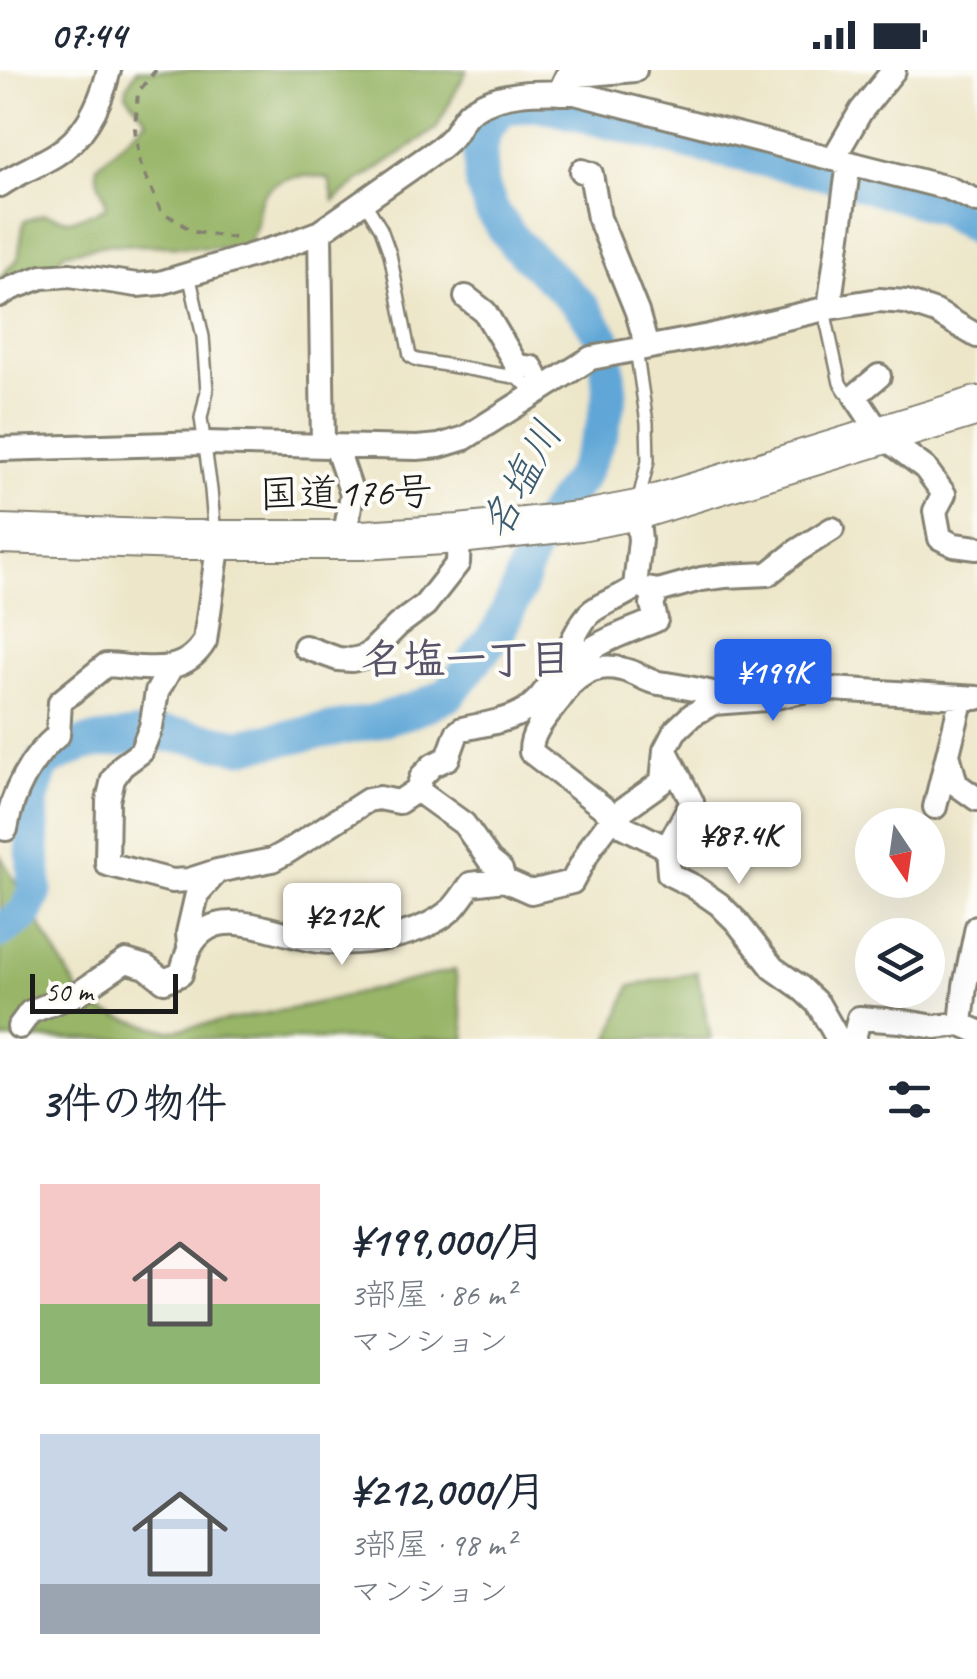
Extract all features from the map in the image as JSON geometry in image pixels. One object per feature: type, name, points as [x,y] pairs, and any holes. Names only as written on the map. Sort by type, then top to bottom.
[{"type":"highway","name":"国道176号","points":[[0,534],[344,540],[459,534],[580,520],[636,510],[977,406]]},
{"type":"street","points":[[0,185],[59,153],[78,136],[94,112],[108,70]]},
{"type":"street","points":[[559,93],[567,76],[635,70]]},
{"type":"street","points":[[826,309],[841,161],[860,111],[894,70]]},
{"type":"street","points":[[0,295],[42,277],[70,274],[137,285],[160,283],[286,245],[320,232],[440,148],[454,136],[467,113],[485,103],[535,92],[574,93],[948,188],[977,202]]},
{"type":"street","points":[[582,171],[591,174],[600,218],[637,312],[635,349]]},
{"type":"street","points":[[320,232],[329,446],[352,494],[344,540]]},
{"type":"street","points":[[466,297],[484,312],[517,366],[532,368],[538,392]]},
{"type":"street","points":[[0,449],[204,443],[440,446],[466,438],[590,358],[826,309],[879,300],[906,302],[936,312],[977,336]]},
{"type":"street","points":[[880,376],[855,396],[881,435],[925,468],[944,494],[935,511],[940,538],[954,545],[977,548]]},
{"type":"street","points":[[570,685],[578,658],[656,620],[646,589],[636,510]]},
{"type":"street","points":[[218,540],[205,641],[198,652],[170,669],[158,692],[141,752],[113,778],[108,801],[107,864],[172,881],[272,860],[368,800],[399,802],[417,790],[422,776],[448,758],[462,729],[522,714],[550,688],[578,628],[592,610],[646,589],[768,574],[832,529]]},
{"type":"street","points":[[304,646],[338,659],[366,656],[426,604],[458,563],[459,534]]},
{"type":"street","points":[[6,829],[10,808],[30,766],[40,750],[58,735],[60,702],[106,664],[170,669]]},
{"type":"street","points":[[667,848],[625,827],[531,752],[530,746],[546,715],[570,685],[582,673],[596,668],[616,667],[653,683],[701,689],[738,701]]},
{"type":"street","points":[[189,946],[208,927],[240,922],[319,941],[370,942],[425,926],[452,909],[471,884],[504,880],[531,892],[572,882],[614,816],[662,782],[665,750],[675,731],[713,702],[766,699],[816,688],[970,698],[948,755],[935,807]]},
{"type":"street","points":[[665,750],[692,802],[667,848],[670,874],[706,895],[738,922],[773,968],[818,1004],[838,1039]]},
{"type":"street","points":[[948,755],[956,784],[977,799]]},
{"type":"street","points":[[417,790],[464,824],[501,870],[504,880]]},
{"type":"street","points":[[19,1027],[30,1012],[78,993],[126,961],[146,967],[164,981],[180,974],[197,894],[217,871]]},
{"type":"street","points":[[854,1039],[859,1018],[969,1027],[965,986],[977,927]]},
{"type":"lane","points":[[364,200],[390,254],[410,356],[514,377],[538,392]]},
{"type":"lane","points":[[189,274],[204,351],[207,391],[201,418],[218,540]]},
{"type":"lane","points":[[826,309],[840,382],[846,392],[855,396]]},
{"type":"lane","points":[[635,349],[648,461],[636,510]]},
{"type":"path","points":[[156,70],[138,92],[135,129],[140,164],[161,212],[194,232],[252,240]]},
{"type":"green space","points":[[137,70],[467,70],[436,129],[334,201],[329,179],[321,177],[293,177],[269,189],[261,200],[256,227],[245,249],[111,244],[64,253],[43,284],[0,289],[0,277],[18,259],[24,221],[45,214],[75,219],[106,208],[97,166],[147,120],[126,94]]},
{"type":"green space","points":[[0,855],[88,1008],[169,1031],[295,1008],[455,970],[466,1039],[0,1039]]},
{"type":"green space","points":[[697,972],[711,1039],[610,1039],[630,986]]},
{"type":"waterway","name":"名塩川","points":[[0,931],[25,914],[35,892],[31,801],[42,765],[56,756],[83,744],[153,734],[239,746],[369,723],[448,695],[499,630],[534,542],[581,477],[602,430],[610,393],[605,342],[584,309],[515,243],[492,211],[482,185],[480,153],[484,131],[502,109],[537,103],[833,175],[944,208],[977,229]]},
{"type":"district","name":"名塩一丁目","points":[[466,658]]}]
